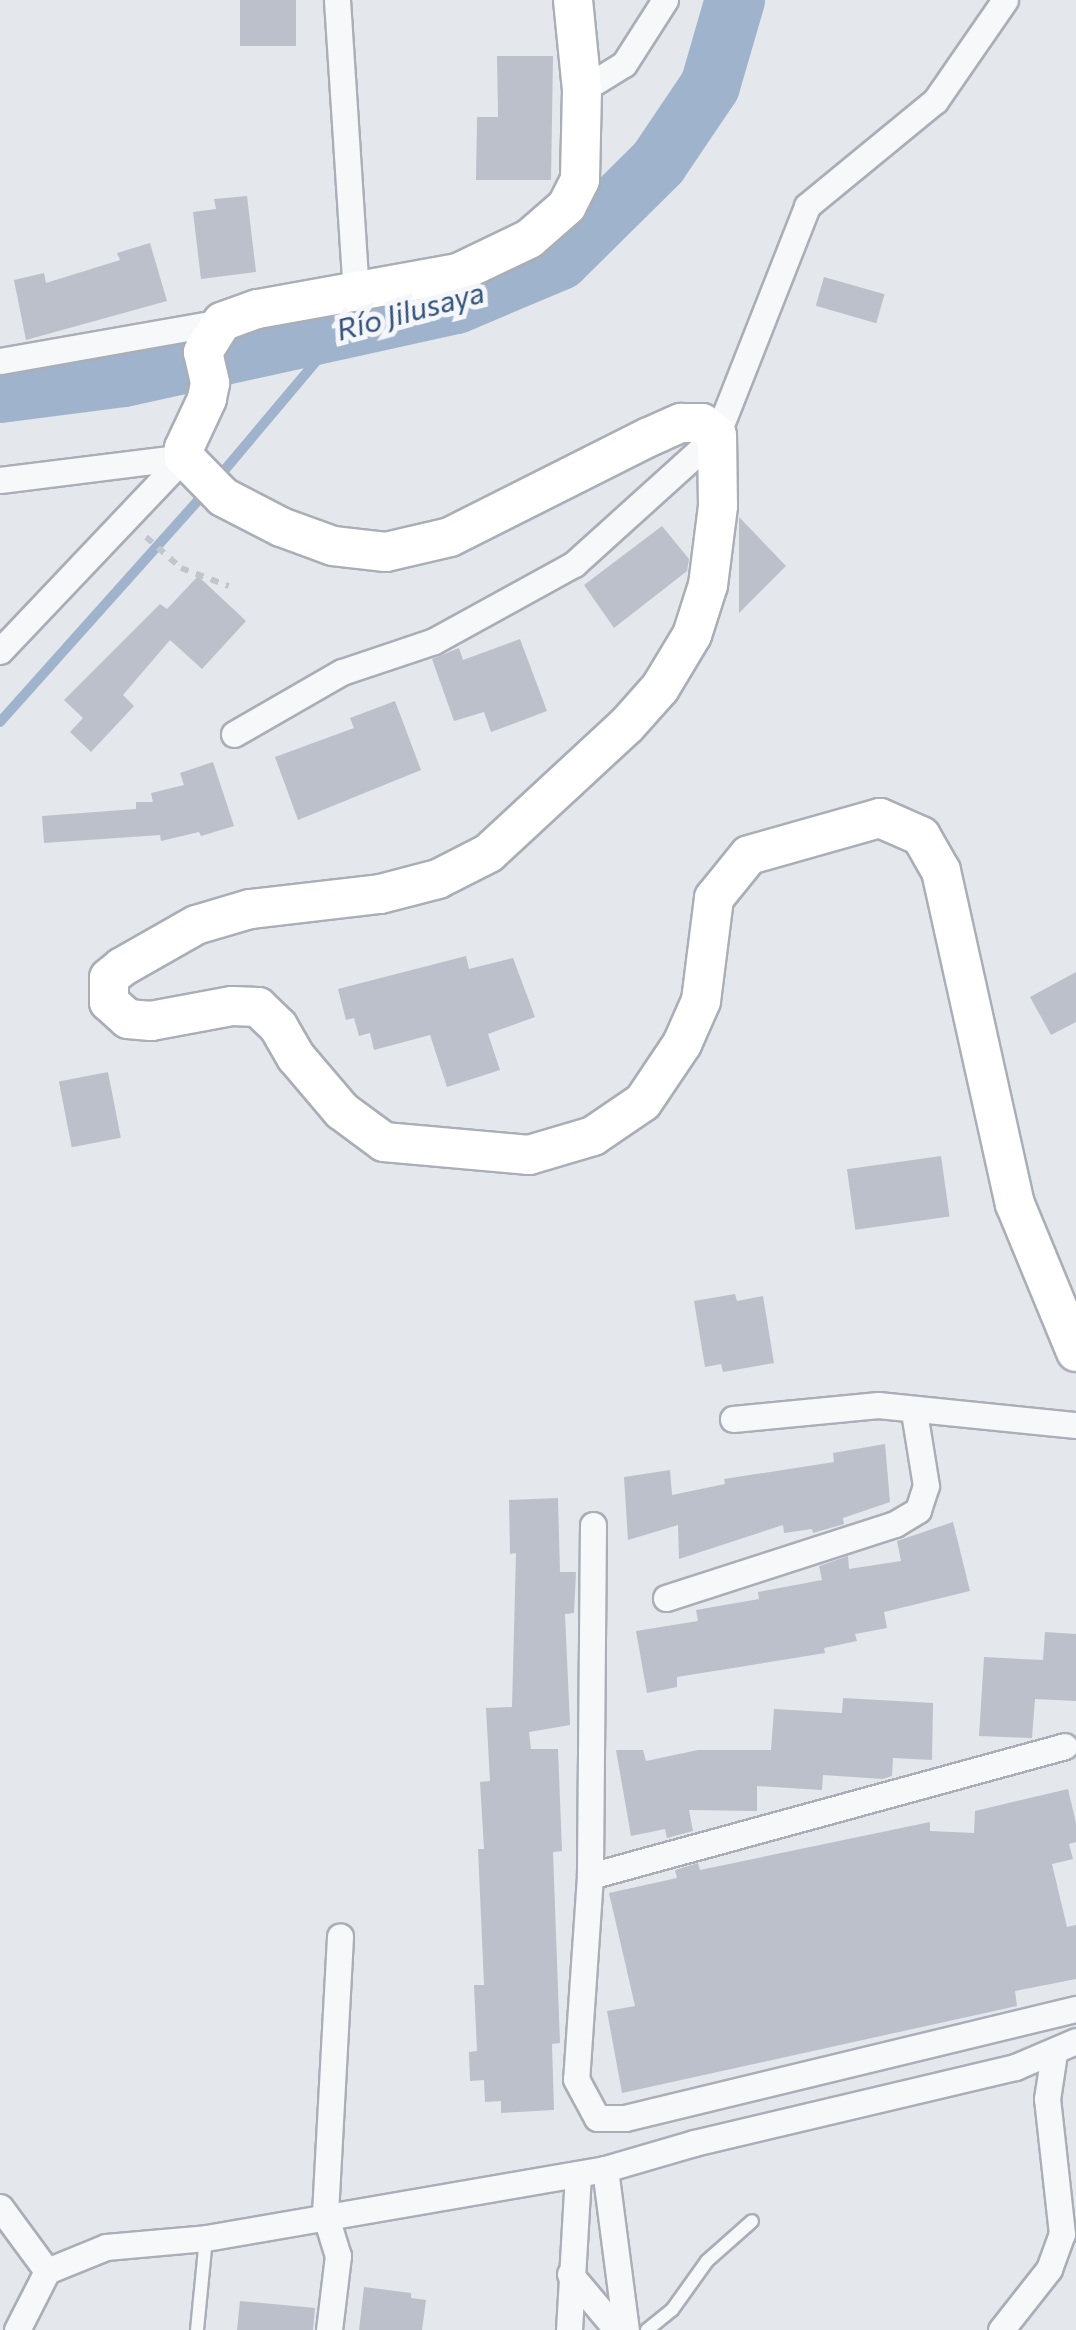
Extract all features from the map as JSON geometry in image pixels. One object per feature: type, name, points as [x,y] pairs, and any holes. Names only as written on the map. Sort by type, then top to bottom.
[{"type":"street","points":[[336,0],[356,293]]},
{"type":"street","points":[[0,361],[212,352],[257,309],[458,273],[529,238],[567,206],[580,180],[582,90],[573,0]]},
{"type":"street","points":[[582,90],[624,64],[665,0]]},
{"type":"street","points":[[1005,0],[935,101],[807,206],[716,435],[718,506],[708,585],[692,634],[660,688],[556,795],[489,853],[438,879],[380,894],[250,909],[196,926],[122,966],[109,978],[110,1002],[128,1019],[151,1021],[232,1006],[258,1007],[278,1026],[296,1057],[342,1111],[384,1142],[529,1156],[594,1136],[643,1102],[682,1044],[700,1001],[714,898],[749,855],[880,818],[921,836],[941,871],[1015,1204],[1076,1352]]},
{"type":"street","points":[[0,651],[203,478],[212,352]]},
{"type":"street","points":[[0,480],[203,478],[281,528],[333,546],[386,552],[450,538],[681,423],[702,423],[716,435]]},
{"type":"street","points":[[234,734],[342,672],[434,640],[574,564],[716,435]]},
{"type":"street","points":[[732,1419],[878,1405],[914,1412],[1076,1426]]},
{"type":"street","points":[[666,1598],[895,1524],[918,1510],[926,1486],[914,1412]]},
{"type":"street","points":[[593,1525],[590,1876],[576,2079],[597,2118],[625,2118],[1076,2009]]},
{"type":"street","points":[[590,1876],[1064,1746]]},
{"type":"street","points":[[328,2330],[338,2256],[326,2214],[340,1936]]},
{"type":"street","points":[[16,2330],[48,2271],[106,2247],[206,2238],[326,2214],[605,2169],[694,2142],[1015,2067],[1065,2047]]},
{"type":"street","points":[[1001,2330],[1049,2268],[1062,2234],[1048,2100],[1065,2047]]},
{"type":"street","points":[[605,2169],[626,2330]]},
{"type":"street","points":[[569,2330],[578,2174]]},
{"type":"street","points":[[0,2206],[48,2271]]},
{"type":"street","points":[[570,2274],[617,2330]]},
{"type":"lane","points":[[647,2330],[672,2310],[708,2261],[752,2221]]},
{"type":"lane","points":[[196,2330],[206,2238]]},
{"type":"path","points":[[152,542],[198,576],[229,586]]},
{"type":"building","points":[[240,0],[296,0],[296,46],[240,46]]},
{"type":"building","points":[[497,56],[553,56],[551,180],[476,180],[477,117],[498,117]]},
{"type":"building","points":[[247,196],[256,272],[201,279],[193,212],[216,209],[214,199]]},
{"type":"building","points":[[150,243],[167,301],[26,340],[14,280],[44,273],[46,283],[120,260],[117,253]]},
{"type":"building","points":[[824,277],[885,294],[876,323],[816,306]]},
{"type":"building","points":[[739,517],[786,566],[739,613]]},
{"type":"building","points":[[662,526],[689,559],[687,571],[614,628],[584,585]]},
{"type":"building","points":[[198,576],[246,621],[202,669],[170,640],[123,695],[134,706],[91,752],[70,732],[83,718],[64,700],[160,604],[167,609]]},
{"type":"building","points":[[520,639],[547,711],[491,732],[484,712],[454,721],[432,659],[459,648],[463,660]]},
{"type":"building","points":[[395,701],[421,770],[298,820],[275,757],[354,728],[350,718]]},
{"type":"building","points":[[213,762],[234,826],[201,836],[199,832],[161,841],[160,835],[44,843],[42,816],[136,809],[136,802],[153,802],[151,793],[184,785],[180,773]]},
{"type":"building","points":[[466,956],[469,969],[513,958],[535,1017],[488,1034],[500,1070],[447,1087],[430,1035],[374,1050],[370,1033],[359,1036],[354,1018],[346,1020],[338,989]]},
{"type":"building","points":[[1076,972],[1076,1022],[1051,1035],[1030,997]]},
{"type":"building","points":[[108,1072],[121,1138],[72,1147],[59,1082]]},
{"type":"building","points":[[941,1156],[949,1216],[855,1230],[847,1169]]},
{"type":"building","points":[[735,1294],[737,1301],[763,1296],[774,1363],[723,1372],[721,1364],[705,1367],[694,1301]]},
{"type":"building","points":[[885,1444],[890,1502],[843,1518],[844,1524],[813,1533],[812,1529],[784,1533],[783,1525],[679,1559],[678,1525],[628,1540],[624,1477],[670,1470],[672,1495],[725,1484],[724,1479],[834,1462],[833,1453]]},
{"type":"building","points":[[558,1498],[560,1572],[576,1572],[574,1613],[565,1614],[570,1725],[529,1732],[531,1749],[558,1749],[562,1851],[553,1852],[560,2043],[552,2044],[554,2110],[501,2113],[501,2101],[485,2102],[484,2080],[470,2081],[469,2052],[477,2051],[474,1985],[484,1985],[478,1849],[484,1849],[480,1782],[490,1781],[486,1708],[512,1707],[516,1553],[510,1554],[509,1500]]},
{"type":"building","points":[[953,1522],[970,1591],[884,1612],[887,1628],[855,1634],[857,1641],[824,1648],[825,1653],[677,1677],[677,1687],[647,1693],[636,1631],[698,1621],[696,1610],[759,1599],[758,1592],[822,1580],[819,1566],[848,1556],[849,1569],[901,1561],[897,1541]]},
{"type":"building","points":[[1045,1632],[1076,1634],[1076,1701],[1035,1699],[1032,1738],[979,1736],[984,1657],[1043,1660]]},
{"type":"building","points":[[843,1698],[933,1703],[932,1760],[893,1758],[892,1776],[883,1779],[823,1775],[822,1790],[757,1786],[757,1811],[689,1810],[693,1831],[667,1838],[665,1829],[631,1836],[616,1750],[643,1750],[646,1761],[698,1750],[771,1750],[774,1709],[842,1713]]},
{"type":"building","points":[[1068,1789],[1076,1823],[1076,1842],[1069,1844],[1073,1859],[1052,1864],[1067,1927],[1076,1925],[1076,1979],[1015,1991],[1017,2006],[622,2093],[607,2011],[635,2006],[609,1893],[677,1878],[675,1870],[698,1863],[700,1870],[930,1822],[930,1831],[974,1833],[975,1811]]},
{"type":"building","points":[[364,2287],[411,2293],[411,2298],[426,2300],[422,2330],[359,2330]]},
{"type":"building","points":[[240,2301],[315,2308],[313,2330],[237,2330]]},
{"type":"waterway","name":"Río Jilusaya","points":[[0,393],[124,377],[456,304],[560,260],[658,163],[710,86],[735,0]]},
{"type":"waterway","points":[[217,479],[346,326]]},
{"type":"waterway","points":[[0,722],[206,492]]}]
